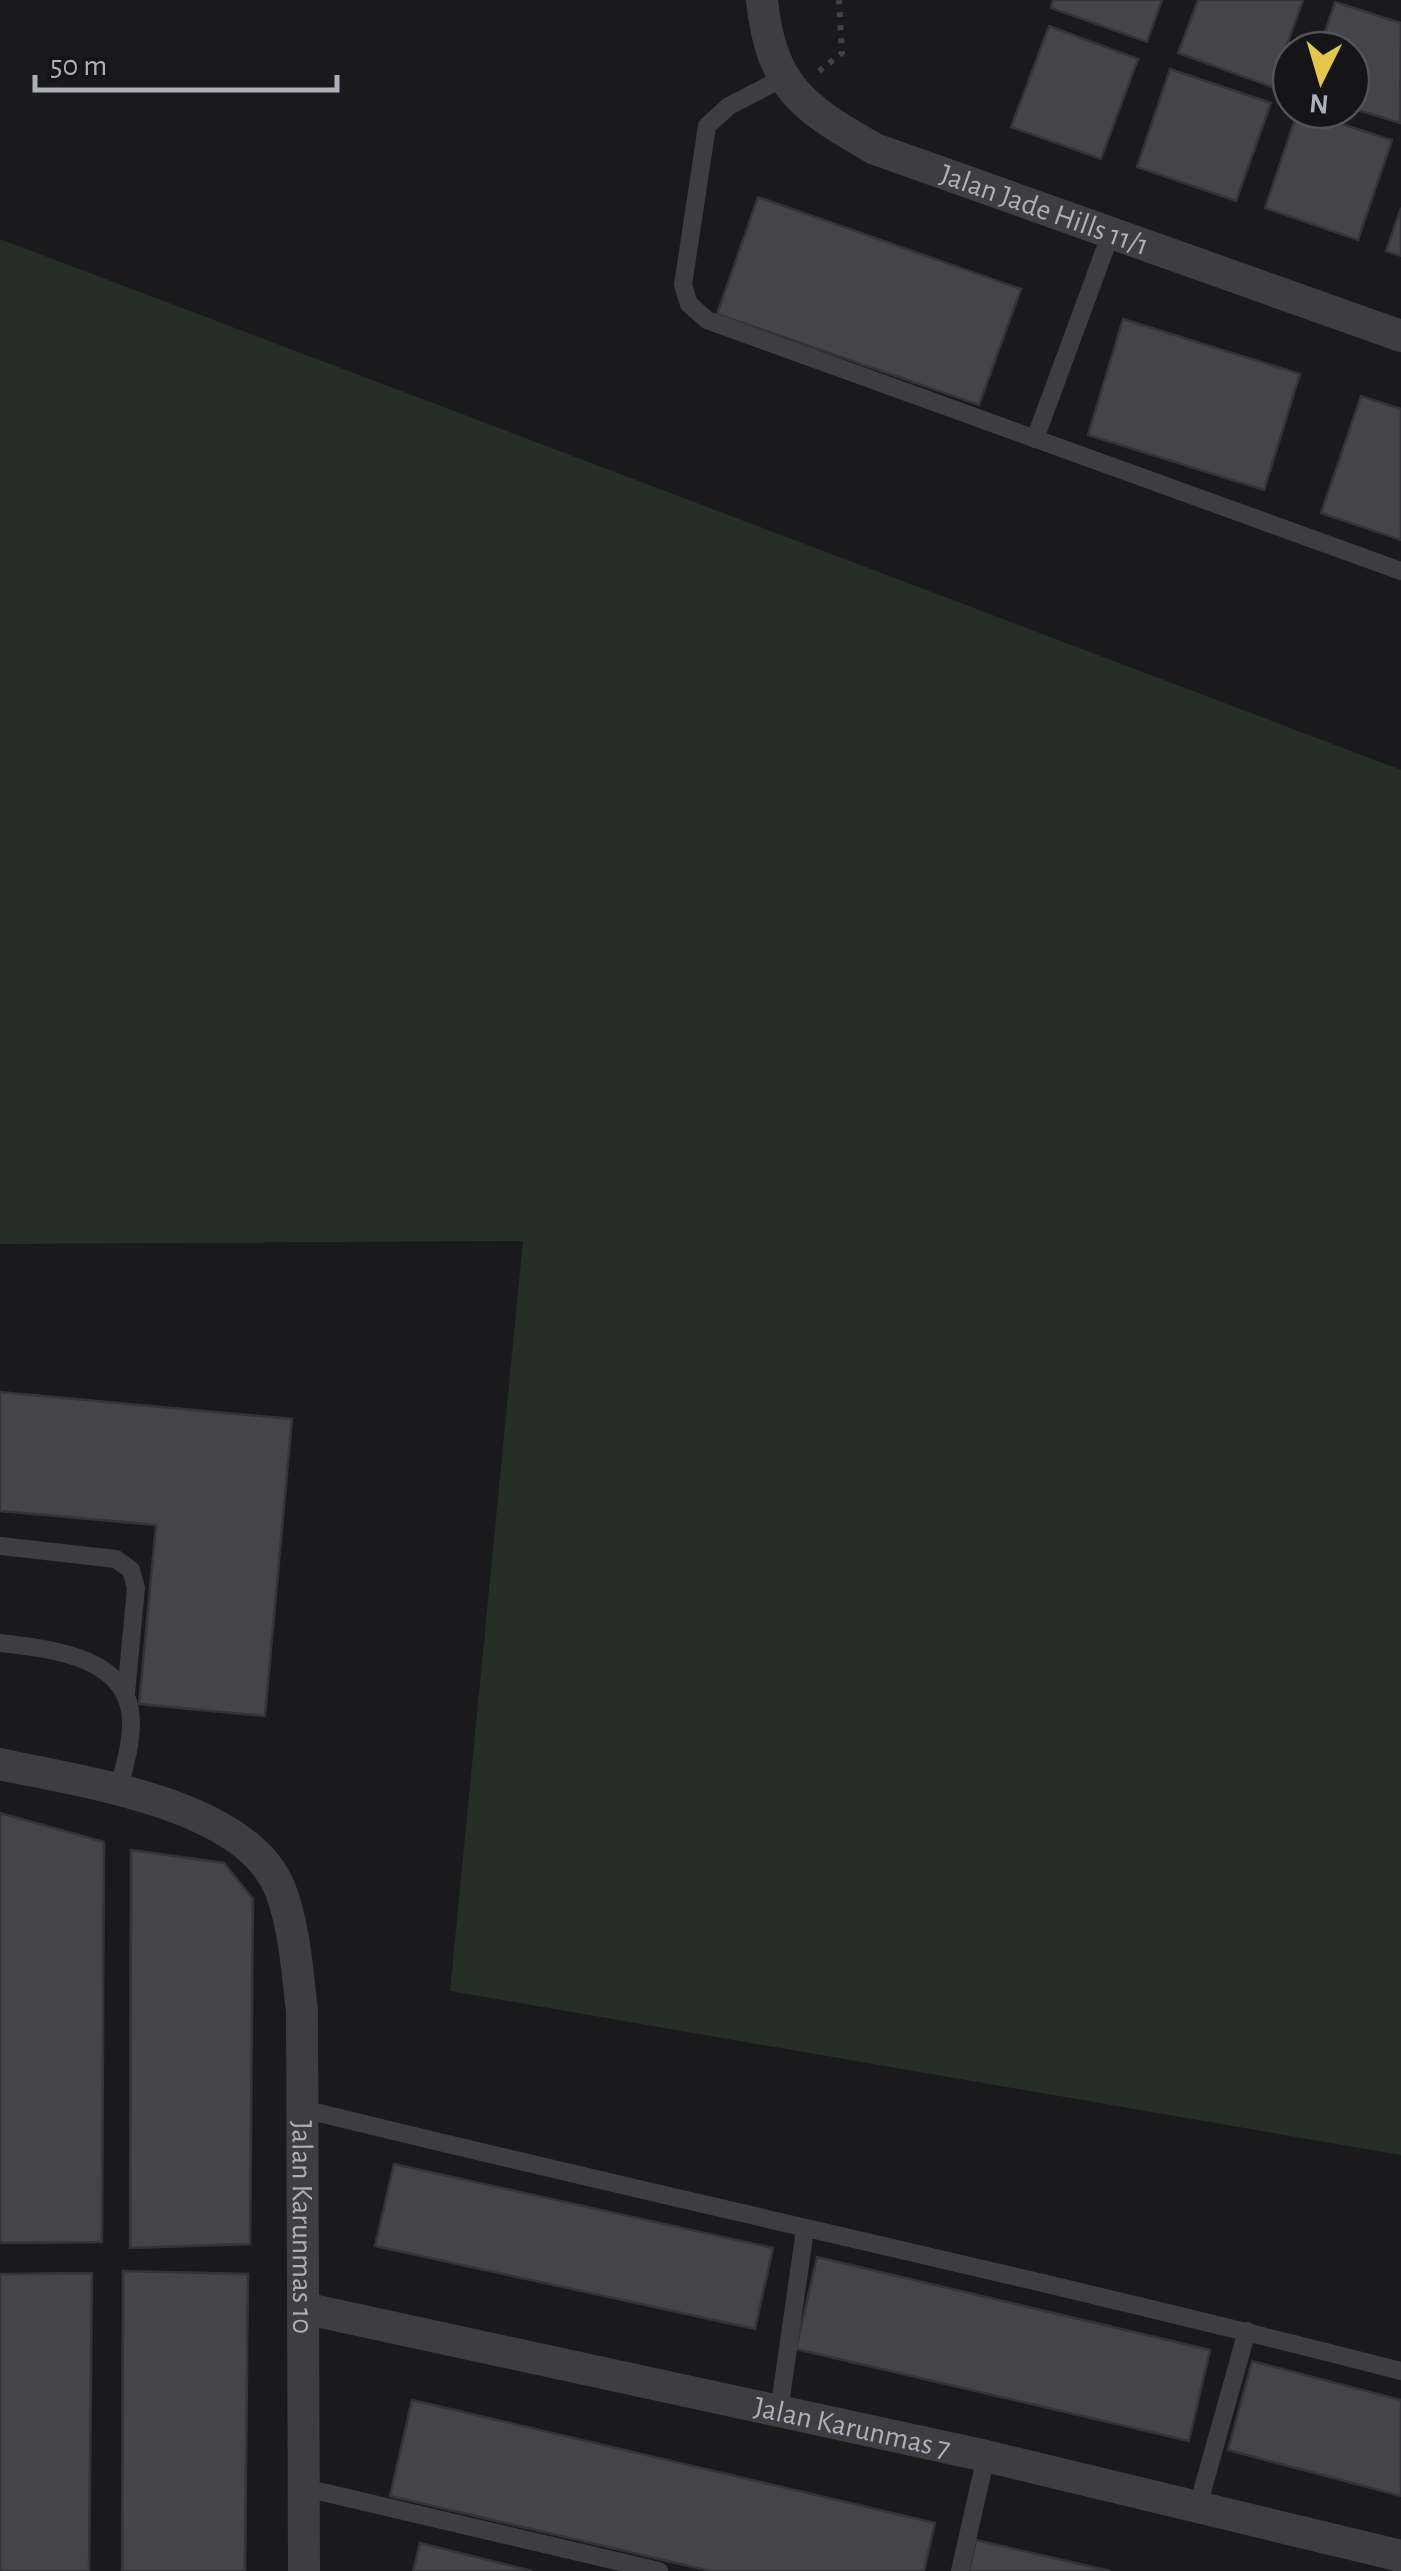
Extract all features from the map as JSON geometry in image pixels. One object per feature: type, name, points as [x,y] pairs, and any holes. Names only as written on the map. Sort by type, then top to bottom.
[{"type":"street","name":"Jalan Jade Hills 11/1","points":[[762,0],[766,38],[783,78],[816,116],[874,149],[1401,336]]},
{"type":"street","points":[[0,1764],[118,1790]]},
{"type":"street","name":"Jalan Karunmas 10","points":[[118,1790],[202,1817],[246,1842],[279,1886],[294,1941],[302,2011],[304,2571]]},
{"type":"street","name":"Jalan Karunmas 7","points":[[303,2308],[986,2456],[1401,2556]]},
{"type":"lane","points":[[783,78],[730,106],[708,126],[683,285],[689,304],[707,320],[1401,571]]},
{"type":"lane","points":[[1035,439],[1110,233]]},
{"type":"lane","points":[[0,1546],[116,1559],[132,1570],[136,1588],[126,1694],[131,1719],[129,1748],[118,1790]]},
{"type":"lane","points":[[0,1642],[82,1658],[110,1674],[126,1694]]},
{"type":"lane","points":[[303,2109],[1247,2331],[1401,2371]]},
{"type":"lane","points":[[779,2411],[805,2230]]},
{"type":"lane","points":[[1198,2506],[1247,2331]]},
{"type":"lane","points":[[960,2571],[986,2456]]},
{"type":"lane","points":[[302,2487],[659,2571]]},
{"type":"path","points":[[783,78],[818,71],[842,53],[838,0]]},
{"type":"shaded area","points":[[0,239],[1401,770],[1401,2155],[450,1991],[523,1241],[0,1244]]},
{"type":"building","points":[[1053,0],[1162,0],[1147,42],[1051,8]]},
{"type":"building","points":[[1198,0],[1303,0],[1292,30],[1271,30],[1271,87],[1178,53]]},
{"type":"building","points":[[1335,2],[1401,23],[1400,123],[1371,114],[1371,30],[1326,30]]},
{"type":"building","points":[[1049,26],[1138,59],[1101,159],[1011,127]]},
{"type":"building","points":[[1170,69],[1271,103],[1236,201],[1137,167]]},
{"type":"building","points":[[1291,130],[1361,130],[1392,140],[1358,240],[1265,208]]},
{"type":"building","points":[[758,197],[1021,289],[979,405],[717,314]]},
{"type":"building","points":[[1401,208],[1401,256],[1386,251]]},
{"type":"building","points":[[1123,319],[1300,374],[1264,490],[1088,435]]},
{"type":"building","points":[[1361,396],[1401,409],[1401,540],[1321,513]]},
{"type":"building","points":[[0,1392],[292,1419],[265,1716],[139,1704],[156,1525],[0,1511]]},
{"type":"building","points":[[0,1813],[104,1842],[102,2242],[0,2243]]},
{"type":"building","points":[[131,1850],[224,1863],[253,1899],[250,2244],[130,2248]]},
{"type":"building","points":[[394,2164],[773,2248],[755,2329],[375,2246]]},
{"type":"building","points":[[817,2257],[1210,2350],[1189,2441],[796,2349]]},
{"type":"building","points":[[123,2271],[248,2274],[245,2571],[122,2571]]},
{"type":"building","points":[[92,2273],[89,2571],[0,2571],[0,2274]]},
{"type":"building","points":[[1252,2361],[1401,2400],[1401,2496],[1228,2450]]},
{"type":"building","points":[[412,2400],[935,2523],[924,2571],[710,2571],[390,2496]]},
{"type":"building","points":[[976,2540],[1110,2571],[969,2571]]},
{"type":"building","points":[[420,2543],[532,2571],[413,2571]]}]
